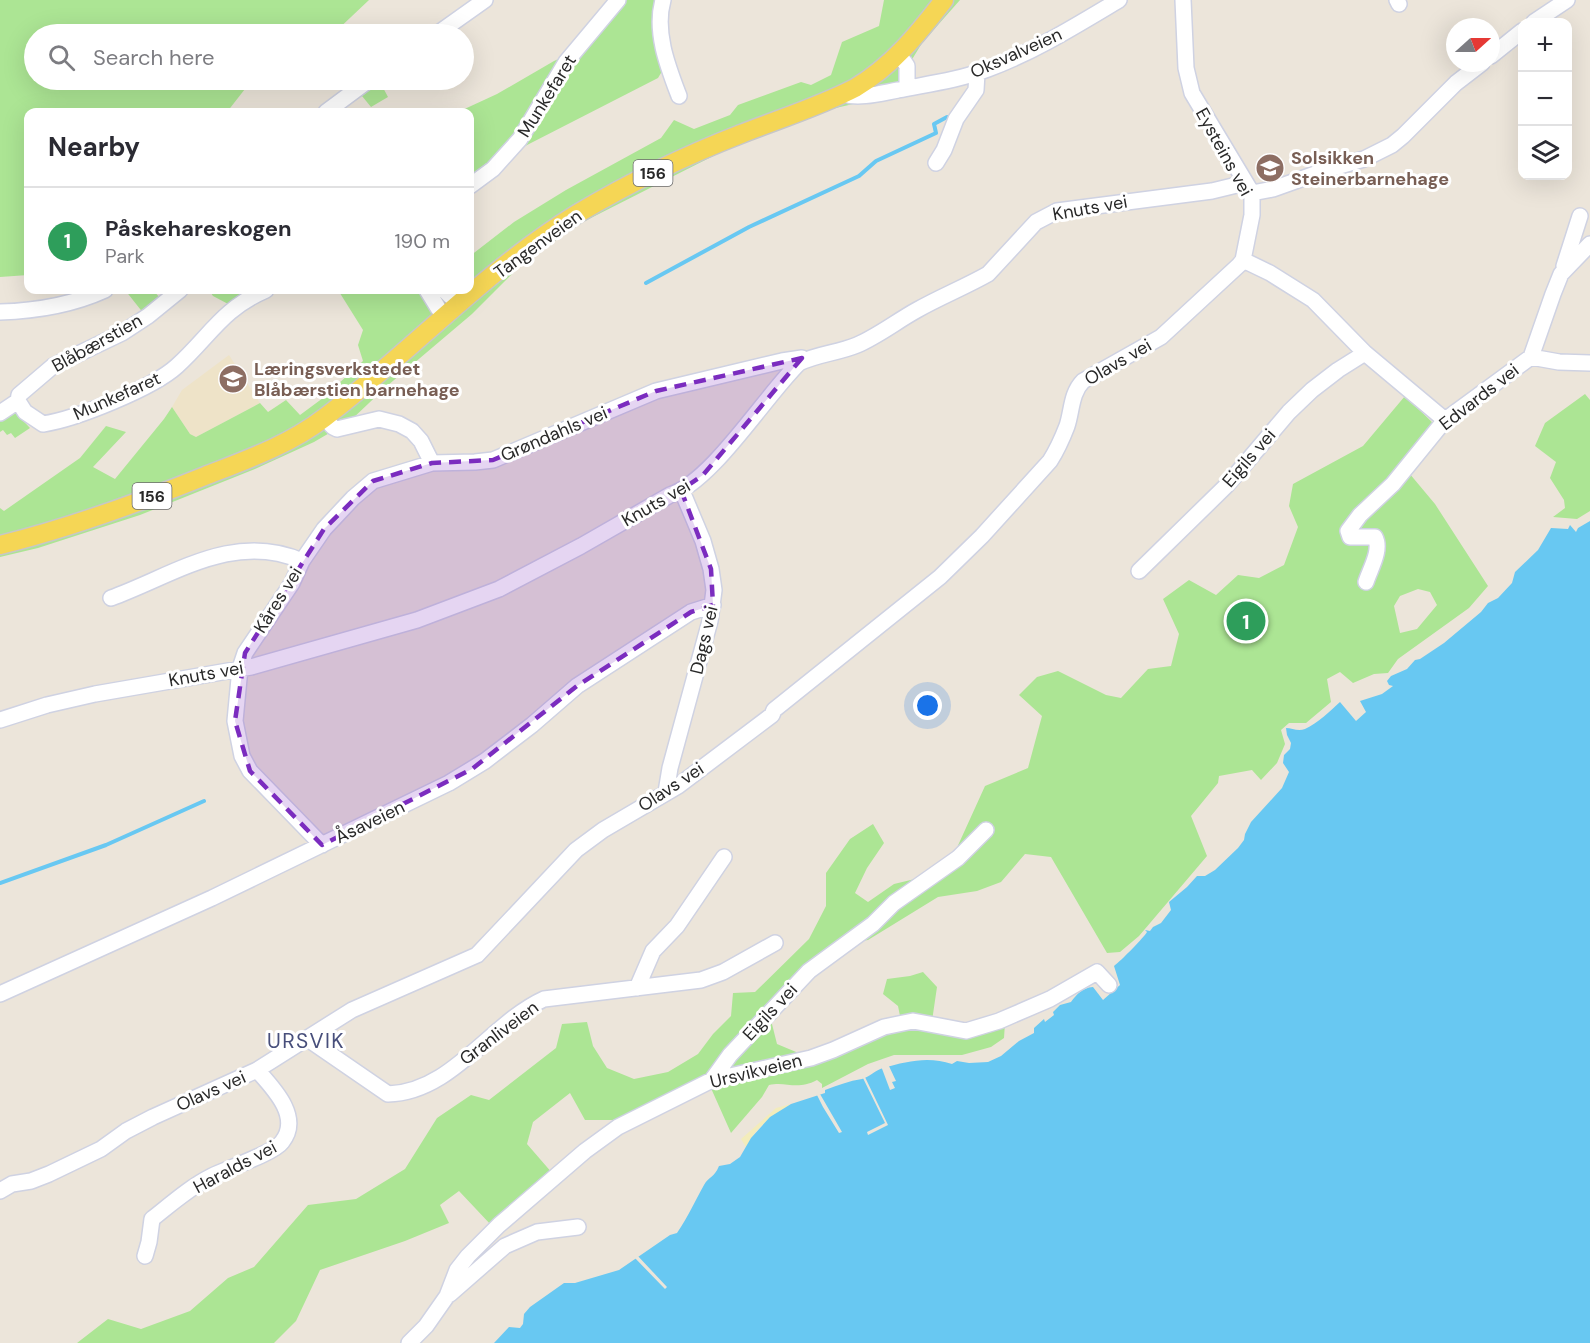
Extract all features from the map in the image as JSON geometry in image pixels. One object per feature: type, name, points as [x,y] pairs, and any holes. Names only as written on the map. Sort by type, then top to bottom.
[{"type":"main road","name":"Tangenveien","points":[[474,292],[554,229],[606,198],[704,149],[843,94],[875,75],[899,54],[944,0]]},
{"type":"main road","name":"Tangenveien","points":[[0,545],[72,526],[284,444],[324,418],[471,294]]},
{"type":"street","points":[[451,24],[485,0]]},
{"type":"street","name":"Munkefaret","points":[[474,183],[493,169],[520,139],[567,62],[618,0]]},
{"type":"street","points":[[663,0],[660,19],[663,46],[679,96]]},
{"type":"street","name":"Oksvalveien","points":[[843,94],[856,97],[976,73],[1004,63],[1119,0]]},
{"type":"street","name":"Eysteins vei","points":[[1183,0],[1186,68],[1192,93],[1248,188],[1252,215],[1243,260]]},
{"type":"street","points":[[1540,18],[1567,0]]},
{"type":"street","points":[[1500,49],[1518,34]]},
{"type":"street","points":[[899,54],[907,66],[907,88]]},
{"type":"street","name":"Knuts vei","points":[[0,720],[46,705],[95,694],[251,667],[417,620],[500,589],[670,495],[682,491],[703,475],[787,374],[804,360],[854,346],[870,339],[918,309],[988,274],[1036,222],[1057,211],[1212,191],[1248,188],[1273,189],[1364,159],[1392,145],[1403,136],[1456,83],[1470,72]]},
{"type":"street","points":[[936,163],[944,150],[956,119],[976,90],[976,73]]},
{"type":"street","points":[[331,108],[356,90]]},
{"type":"street","points":[[1561,274],[1580,216]]},
{"type":"street","name":"Edvards vei","points":[[1366,582],[1377,552],[1377,539],[1371,536],[1350,537],[1349,528],[1393,484],[1445,420],[1531,357],[1561,274],[1590,244]]},
{"type":"street","points":[[1243,260],[1270,273],[1313,300],[1365,353],[1445,420]]},
{"type":"street","name":"Olavs vei","points":[[0,1191],[12,1184],[31,1181],[49,1174],[101,1149],[126,1131],[153,1117],[257,1070],[352,1010],[477,955],[576,850],[603,830],[678,786],[772,715],[774,710],[940,577],[982,536],[1050,461],[1058,448],[1078,386],[1161,337],[1243,260]]},
{"type":"street","points":[[0,312],[59,305],[95,294]]},
{"type":"street","name":"Blåbærstien","points":[[0,413],[18,401],[19,395],[53,366],[122,333],[148,316],[168,294]]},
{"type":"street","name":"Munkefaret","points":[[18,401],[25,412],[43,424],[88,411],[123,396],[152,383],[175,368],[196,348],[219,320],[236,306],[258,294]]},
{"type":"street","points":[[429,294],[443,316]]},
{"type":"street","points":[[448,294],[458,304]]},
{"type":"street","name":"Eigils vei","points":[[1138,571],[1227,485],[1288,412],[1338,370],[1365,353]]},
{"type":"street","points":[[1531,357],[1559,362],[1590,363]]},
{"type":"street","name":"Grøndahls vei","points":[[432,463],[493,460],[656,391],[782,361],[802,358],[804,360]]},
{"type":"street","points":[[324,418],[337,429],[379,419],[399,424],[412,431],[422,441],[432,463]]},
{"type":"street","name":"Kåres vei","points":[[322,845],[250,771],[243,756],[235,721],[240,668],[245,653],[292,583],[302,561],[333,518],[366,486],[380,478],[432,463]]},
{"type":"street","name":"Dags vei","points":[[666,792],[670,768],[713,605],[714,583],[711,569],[703,541],[682,491]]},
{"type":"street","points":[[111,598],[204,560],[244,550],[266,550],[302,561]]},
{"type":"street","name":"Åsaveien","points":[[0,994],[89,955],[322,845],[472,770],[532,725],[577,686],[691,612],[713,605]]},
{"type":"street","name":"Eigils vei","points":[[712,1080],[730,1055],[814,966],[873,924],[894,903],[958,858],[986,830]]},
{"type":"street","points":[[637,988],[653,951],[677,926],[724,858]]},
{"type":"street","name":"Granliveien","points":[[308,1039],[388,1094],[399,1094],[413,1091],[429,1083],[465,1059],[530,1005],[552,998],[700,980],[723,972],[775,944]]},
{"type":"street","name":"Ursvikveien","points":[[409,1343],[426,1326],[447,1296],[458,1270],[468,1256],[585,1151],[618,1127],[712,1080],[811,1058],[897,1023],[913,1022],[958,1030],[973,1030],[999,1022],[1036,1005],[1097,972],[1109,985]]},
{"type":"street","name":"Haralds vei","points":[[144,1256],[149,1242],[152,1219],[196,1185],[282,1143],[288,1124],[287,1112],[281,1098],[257,1070]]},
{"type":"street","points":[[447,1296],[505,1246],[537,1232],[578,1227]]},
{"type":"highlighted area","points":[[802,358],[703,475],[681,490],[711,569],[713,605],[691,612],[577,686],[472,769],[322,845],[250,771],[235,721],[245,653],[324,529],[373,481],[432,463],[493,460],[656,391]]},
{"type":"shaded area","points":[[229,355],[260,403],[196,437],[190,434],[172,407],[182,390]]},
{"type":"green space","points":[[0,0],[369,0],[344,24],[24,24],[24,90],[244,90],[230,108],[24,108],[24,275],[0,277]]},
{"type":"green space","points":[[627,0],[658,0],[664,68],[658,78],[490,164],[474,176],[474,108],[467,108],[589,45]]},
{"type":"green space","points":[[884,0],[960,0],[922,43],[888,99],[866,101],[823,111],[721,152],[583,222],[526,260],[472,314],[387,386],[350,421],[314,442],[255,469],[140,515],[38,548],[0,557],[0,508],[4,511],[80,458],[106,426],[126,432],[93,467],[115,479],[172,407],[190,434],[196,437],[260,403],[268,412],[286,400],[300,415],[323,398],[363,361],[358,345],[363,330],[340,294],[474,294],[474,253],[514,222],[566,190],[661,138],[674,120],[694,129],[730,115],[738,105],[801,82],[811,85],[831,75],[842,42],[879,26]]},
{"type":"green space","points":[[370,90],[384,90],[388,97],[371,107],[362,96]]},
{"type":"green space","points":[[128,294],[156,294],[160,298],[144,314]]},
{"type":"green space","points":[[212,294],[253,294],[230,305]]},
{"type":"green space","points":[[1585,394],[1590,400],[1590,511],[1577,519],[1553,517],[1565,508],[1564,500],[1550,478],[1556,462],[1535,446],[1545,423]]},
{"type":"green space","points":[[1405,396],[1435,425],[1404,467],[1435,504],[1488,586],[1469,608],[1398,659],[1388,673],[1374,674],[1353,683],[1340,672],[1327,679],[1331,702],[1306,723],[1289,723],[1281,730],[1285,744],[1277,763],[1261,780],[1252,770],[1219,776],[1218,783],[1191,816],[1207,856],[1139,936],[1120,952],[1107,953],[1051,857],[1025,854],[1001,882],[977,891],[938,897],[868,940],[829,946],[799,977],[771,1020],[777,1044],[808,1057],[902,1026],[898,1006],[883,994],[887,979],[923,972],[937,987],[932,1021],[943,1033],[1005,1023],[1004,1038],[991,1047],[962,1055],[894,1055],[868,1064],[822,1088],[822,1084],[817,1080],[803,1085],[769,1085],[762,1097],[731,1133],[710,1086],[624,1120],[585,1120],[570,1093],[533,1122],[527,1144],[553,1174],[492,1226],[459,1191],[440,1205],[449,1223],[405,1241],[320,1270],[296,1321],[274,1343],[77,1343],[108,1319],[141,1329],[190,1311],[228,1278],[254,1267],[308,1205],[356,1199],[405,1169],[437,1118],[471,1095],[489,1100],[556,1048],[562,1024],[587,1022],[593,1046],[607,1068],[634,1079],[668,1072],[698,1054],[731,1016],[733,993],[755,992],[809,939],[826,906],[826,873],[850,839],[873,824],[884,843],[867,868],[855,893],[868,902],[894,884],[919,878],[955,852],[985,786],[1028,768],[1042,716],[1019,695],[1037,677],[1058,671],[1106,695],[1121,698],[1148,669],[1171,666],[1179,634],[1163,599],[1189,580],[1216,595],[1238,575],[1259,578],[1284,565],[1298,527],[1289,506],[1293,484],[1363,446]],"holes":[[[1418,589],[1430,592],[1437,605],[1417,629],[1400,633],[1394,606],[1400,596]]]},
{"type":"green space","points":[[13,410],[30,428],[15,438],[11,433],[7,435],[3,430],[0,432],[0,417]]},
{"type":"sand","points":[[791,1104],[765,1122],[746,1147],[741,1139],[776,1108]]},
{"type":"water","points":[[1590,521],[1590,1343],[494,1343],[509,1327],[520,1328],[524,1314],[530,1307],[564,1283],[575,1283],[619,1270],[670,1235],[677,1233],[704,1185],[719,1166],[730,1164],[740,1157],[751,1138],[770,1117],[791,1104],[825,1093],[825,1090],[834,1086],[865,1078],[880,1069],[901,1063],[918,1060],[935,1060],[952,1064],[957,1061],[988,1062],[1001,1056],[1019,1041],[1034,1033],[1034,1028],[1044,1019],[1045,1022],[1054,1015],[1053,1012],[1060,1005],[1071,1002],[1083,990],[1093,987],[1103,1000],[1120,985],[1114,966],[1142,938],[1147,932],[1145,930],[1150,931],[1161,923],[1171,910],[1169,902],[1197,876],[1205,876],[1215,870],[1238,848],[1251,822],[1282,788],[1289,772],[1283,763],[1284,755],[1290,749],[1291,743],[1286,728],[1305,729],[1340,702],[1356,721],[1366,712],[1360,701],[1382,694],[1393,686],[1387,681],[1391,676],[1407,669],[1415,660],[1444,643],[1481,612],[1488,603],[1498,598],[1512,583],[1515,572],[1538,550],[1551,528],[1568,529],[1570,525],[1576,532],[1578,528]]},
{"type":"pier","points":[[888,1064],[896,1081],[892,1082],[895,1088],[890,1090],[881,1066]]},
{"type":"pier","points":[[860,1075],[864,1075],[888,1125],[868,1135],[867,1132],[885,1123]]},
{"type":"pier","points":[[820,1094],[842,1132],[839,1133],[823,1107],[817,1095]]},
{"type":"pier","points":[[636,1254],[667,1287],[665,1289],[634,1257],[628,1260]]},
{"type":"waterway","points":[[646,283],[749,227],[859,176],[876,161],[936,133],[934,124],[947,117]]},
{"type":"waterway","points":[[0,883],[106,845],[204,801]]},
{"type":"place","name":"Solsikken Steinerbarnehage","points":[[1270,168]]},
{"type":"place","name":"Læringsverkstedet Blåbærstien barnehage","points":[[233,379]]},
{"type":"place","name":"Påskehareskogen","points":[[1246,621]]},
{"type":"district","name":"URSVIK","points":[[306,1041]]}]
